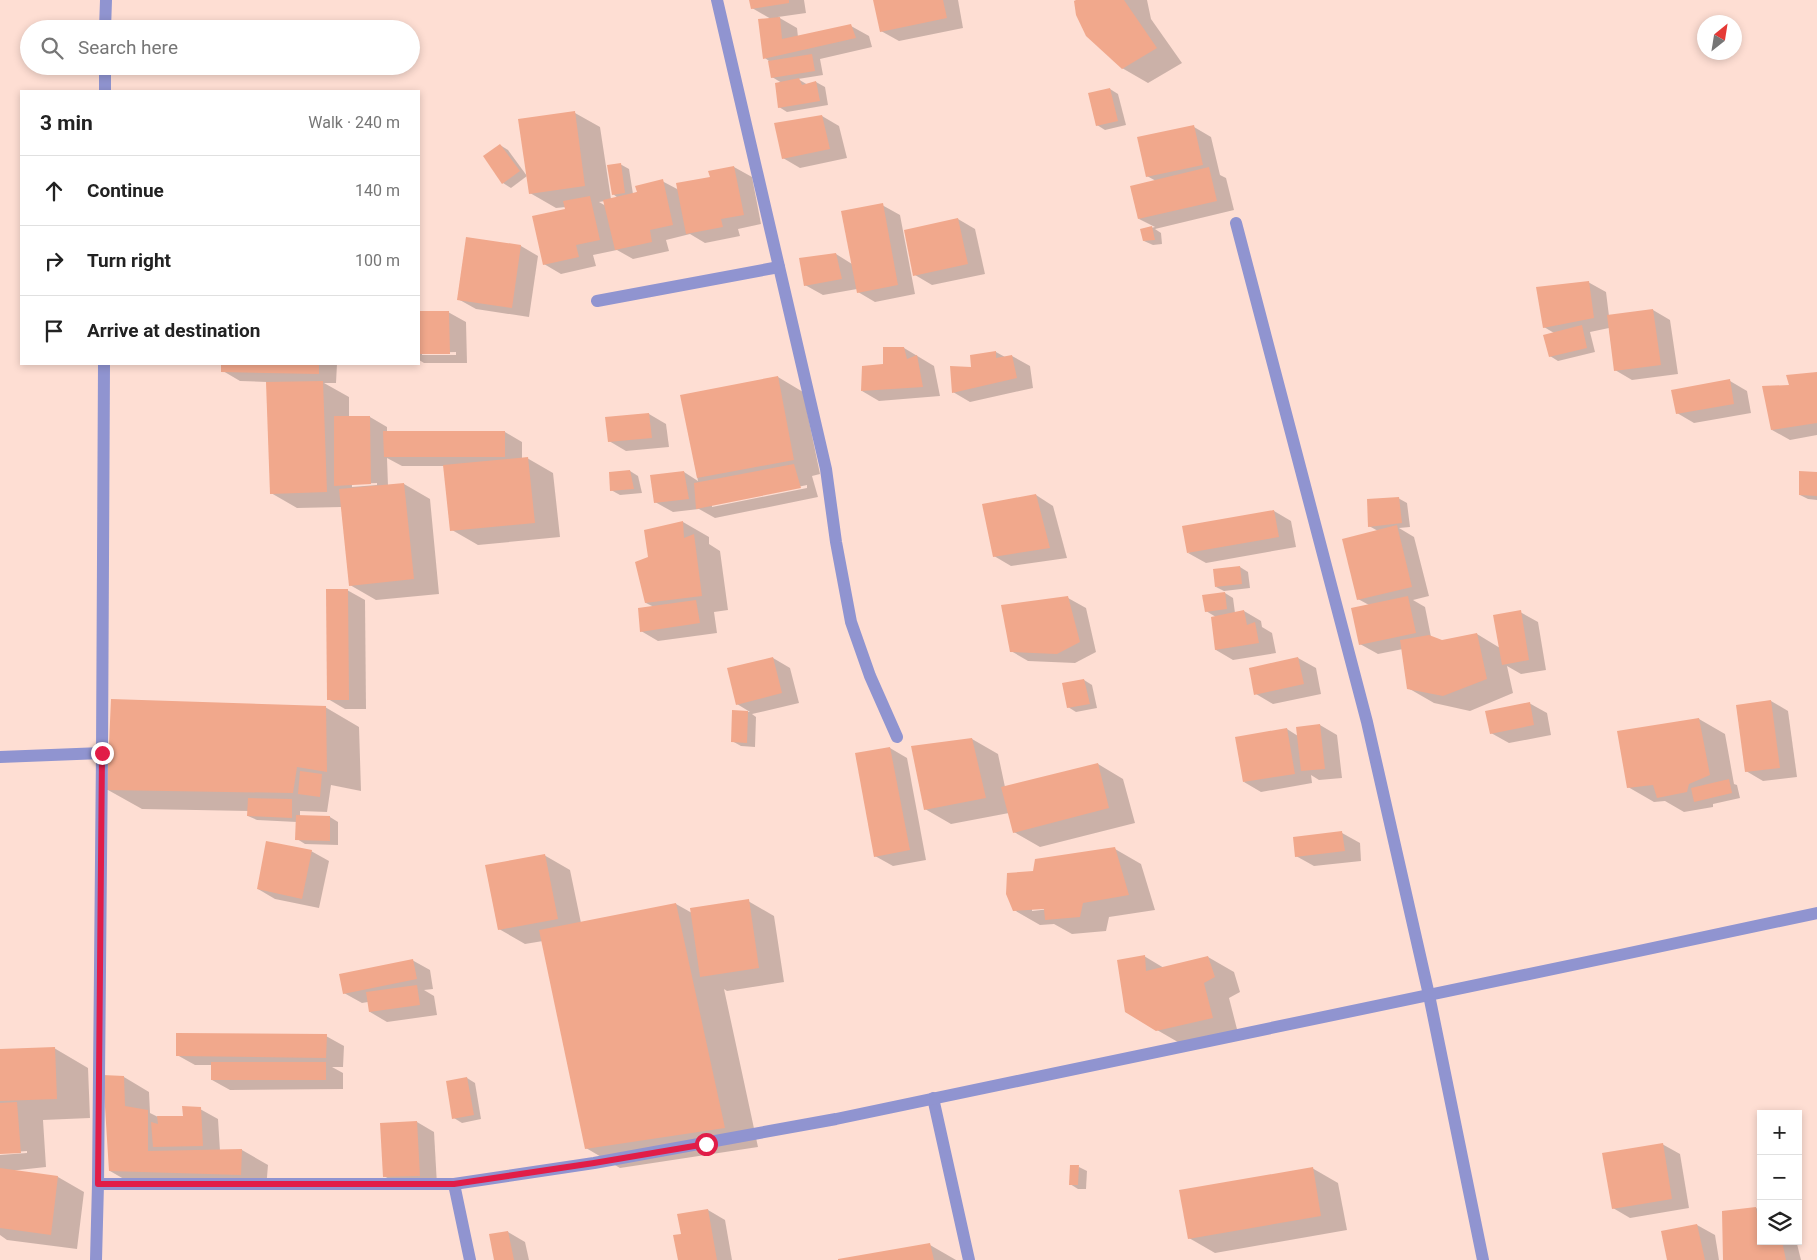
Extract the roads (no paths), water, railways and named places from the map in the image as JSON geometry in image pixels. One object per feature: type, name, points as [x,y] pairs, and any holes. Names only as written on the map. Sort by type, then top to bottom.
[{"type":"street","points":[[106,0],[106,20]]},
{"type":"street","points":[[717,0],[826,469],[850,622],[870,676],[897,736]]},
{"type":"street","points":[[105,75],[105,90]]},
{"type":"street","points":[[1236,223],[1367,722],[1429,995],[1483,1260]]},
{"type":"street","points":[[597,302],[779,267]]},
{"type":"street","points":[[96,1260],[104,365]]},
{"type":"street","points":[[0,757],[102,753]]},
{"type":"street","points":[[98,1184],[454,1184],[594,1163],[706,1144],[933,1098],[1817,913]]},
{"type":"street","points":[[933,1098],[969,1260]]},
{"type":"street","points":[[454,1184],[470,1260]]}]
